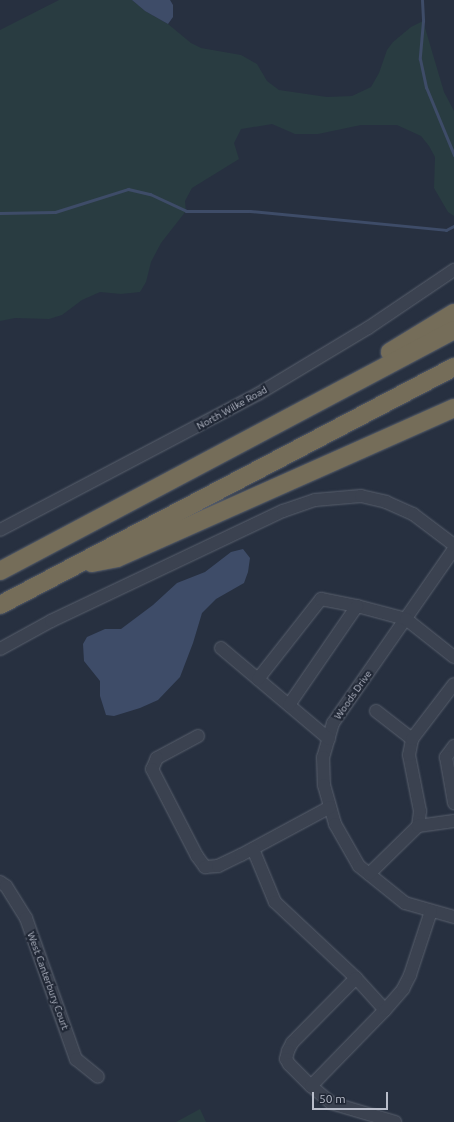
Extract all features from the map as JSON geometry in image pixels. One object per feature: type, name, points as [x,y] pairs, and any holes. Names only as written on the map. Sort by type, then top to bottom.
[{"type":"highway","points":[[217,456],[454,313]]},
{"type":"highway","points":[[0,571],[454,330]]},
{"type":"highway","points":[[0,605],[454,367]]},
{"type":"highway","points":[[70,568],[118,558],[454,408]]},
{"type":"street","name":"North Wilke Road","points":[[0,530],[258,394],[368,328],[454,270]]},
{"type":"street","points":[[0,649],[51,621],[283,511],[315,500],[361,496],[386,502],[413,514],[454,545]]},
{"type":"street","name":"Woods Drive","points":[[454,549],[333,723],[323,758],[324,785],[335,824],[359,866],[405,903],[454,917]]},
{"type":"street","points":[[258,680],[321,599],[357,606],[406,619],[454,657]]},
{"type":"street","points":[[289,705],[357,606]]},
{"type":"street","points":[[221,648],[329,739]]},
{"type":"street","points":[[369,874],[418,826],[420,811],[409,755],[412,739],[454,684]]},
{"type":"street","points":[[376,711],[412,739]]},
{"type":"street","points":[[198,736],[157,758],[152,769],[197,856],[205,868],[218,866],[253,849],[330,807]]},
{"type":"street","points":[[454,746],[446,757],[454,802]]},
{"type":"street","points":[[418,826],[454,822]]},
{"type":"street","points":[[253,849],[276,902],[356,978],[385,1010]]},
{"type":"street","name":"West Canterbury Court","points":[[0,882],[6,886],[26,918],[76,1059],[98,1077]]},
{"type":"street","points":[[311,1086],[385,1010],[403,989],[410,975],[431,911]]},
{"type":"street","points":[[356,978],[292,1043],[286,1059],[311,1086],[331,1103],[395,1122]]},
{"type":"green space","points":[[59,0],[132,0],[145,11],[168,24],[191,43],[201,48],[241,55],[257,64],[267,81],[279,90],[327,97],[352,96],[371,87],[379,73],[387,50],[393,42],[411,27],[423,21],[444,92],[454,111],[454,216],[448,212],[434,188],[435,157],[429,146],[421,136],[397,125],[361,125],[318,134],[295,134],[272,124],[241,129],[234,143],[239,159],[192,188],[185,201],[186,211],[161,243],[151,262],[146,282],[140,292],[121,294],[100,292],[82,300],[62,315],[49,319],[15,318],[0,321],[0,30]]},
{"type":"green space","points":[[200,1109],[206,1122],[176,1122]]},
{"type":"water","points":[[132,0],[170,0],[173,5],[173,17],[168,24],[145,11]]},
{"type":"water","points":[[243,549],[250,558],[248,572],[244,583],[216,599],[202,613],[193,643],[180,677],[158,700],[140,708],[114,716],[106,715],[100,696],[100,681],[84,661],[83,644],[87,637],[105,629],[121,629],[153,605],[177,583],[205,572],[231,552]]},
{"type":"waterway","points":[[422,0],[423,21],[420,59],[426,87],[454,155]]},
{"type":"waterway","points":[[0,213],[55,212],[128,189],[150,194],[186,211],[250,211],[446,230],[454,226]]}]
